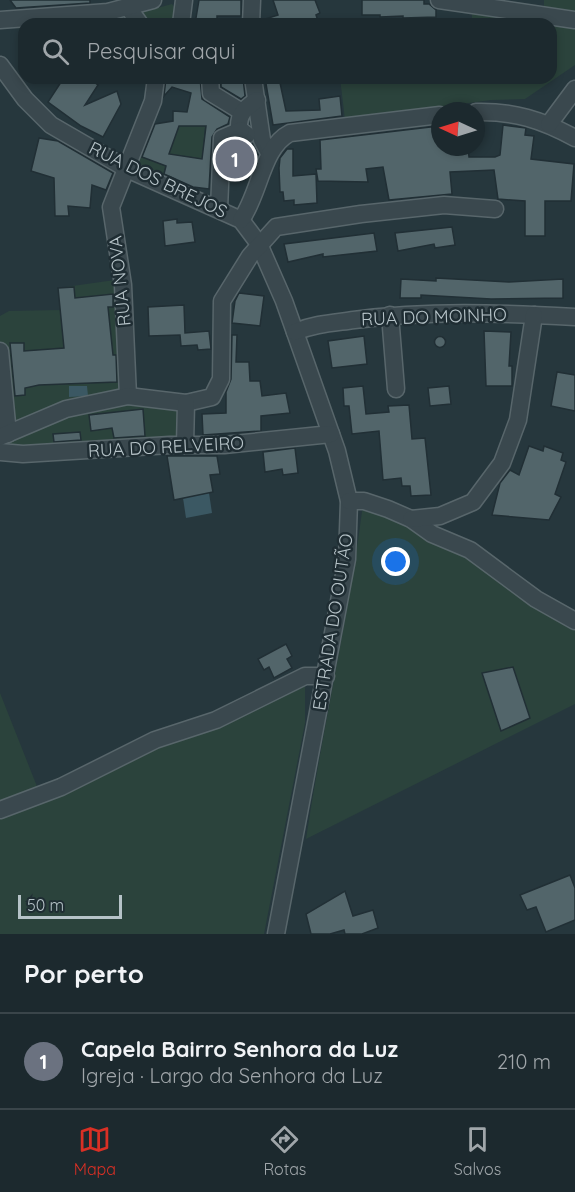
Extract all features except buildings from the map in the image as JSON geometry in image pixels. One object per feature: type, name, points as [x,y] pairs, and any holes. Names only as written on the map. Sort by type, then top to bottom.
[{"type":"street","points":[[40,18],[81,16],[153,0]]},
{"type":"street","points":[[182,18],[184,0]]},
{"type":"street","points":[[251,18],[252,0]]},
{"type":"street","points":[[439,0],[575,20]]},
{"type":"street","points":[[128,7],[136,18]]},
{"type":"street","points":[[0,20],[18,19]]},
{"type":"street","name":"RUA DOS BREJOS","points":[[0,65],[25,99],[51,125],[127,169],[241,220]]},
{"type":"street","name":"RUA NOVA","points":[[128,396],[123,285],[111,207],[153,101],[155,84]]},
{"type":"street","points":[[241,220],[255,197],[266,146],[254,84]]},
{"type":"street","points":[[210,86],[242,112]]},
{"type":"street","points":[[549,124],[575,89]]},
{"type":"street","points":[[257,100],[242,112],[239,121],[241,130],[266,146]]},
{"type":"street","points":[[485,112],[512,112],[549,124],[575,138]]},
{"type":"street","points":[[266,146],[290,133],[431,116]]},
{"type":"street","points":[[219,209],[222,138],[241,130]]},
{"type":"street","points":[[0,351],[4,435],[66,409],[128,396],[186,403],[212,397],[222,379],[222,301],[259,243],[276,227],[444,205],[495,209]]},
{"type":"street","name":"ESTRADA DO OUTÃO","points":[[241,220],[259,243],[295,332],[331,434],[349,501],[347,559],[276,934]]},
{"type":"street","points":[[390,315],[396,389]]},
{"type":"street","name":"RUA DO MOINHO","points":[[295,332],[308,326],[390,315],[575,317]]},
{"type":"street","points":[[411,519],[440,516],[473,502],[502,462],[518,420],[534,315]]},
{"type":"street","points":[[185,445],[186,403]]},
{"type":"street","name":"RUA DO RELVEIRO","points":[[0,452],[23,454],[224,445],[331,434]]},
{"type":"street","points":[[349,501],[364,501],[411,519],[432,534],[470,550],[536,599],[575,621]]},
{"type":"street","points":[[0,810],[61,787],[156,740],[216,720],[305,675],[326,676]]},
{"type":"green space","points":[[544,0],[575,0],[575,65],[557,77],[557,18],[472,18],[472,6],[544,15]]},
{"type":"green space","points":[[172,4],[176,9],[175,18],[142,18],[140,15],[146,11]]},
{"type":"green space","points":[[341,84],[547,84],[525,99],[431,102],[431,108],[345,120]]},
{"type":"green space","points":[[182,120],[190,126],[205,126],[201,171],[190,169],[192,157],[169,154],[162,178],[134,171],[140,156],[152,160],[170,150]]},
{"type":"green space","points":[[122,279],[128,396],[186,403],[185,445],[0,452],[0,316],[9,311],[60,310],[58,288]]},
{"type":"green space","points":[[363,504],[388,509],[575,621],[575,704],[306,839],[351,588]]},
{"type":"green space","points":[[305,674],[305,723],[264,934],[0,934],[0,693],[40,794]]},
{"type":"water","points":[[69,386],[87,386],[88,396],[69,397]]},
{"type":"water","points":[[209,493],[212,513],[186,518],[183,498]]},
{"type":"place","name":"Capela Bairro Senhora da Luz","points":[[235,159]]}]
